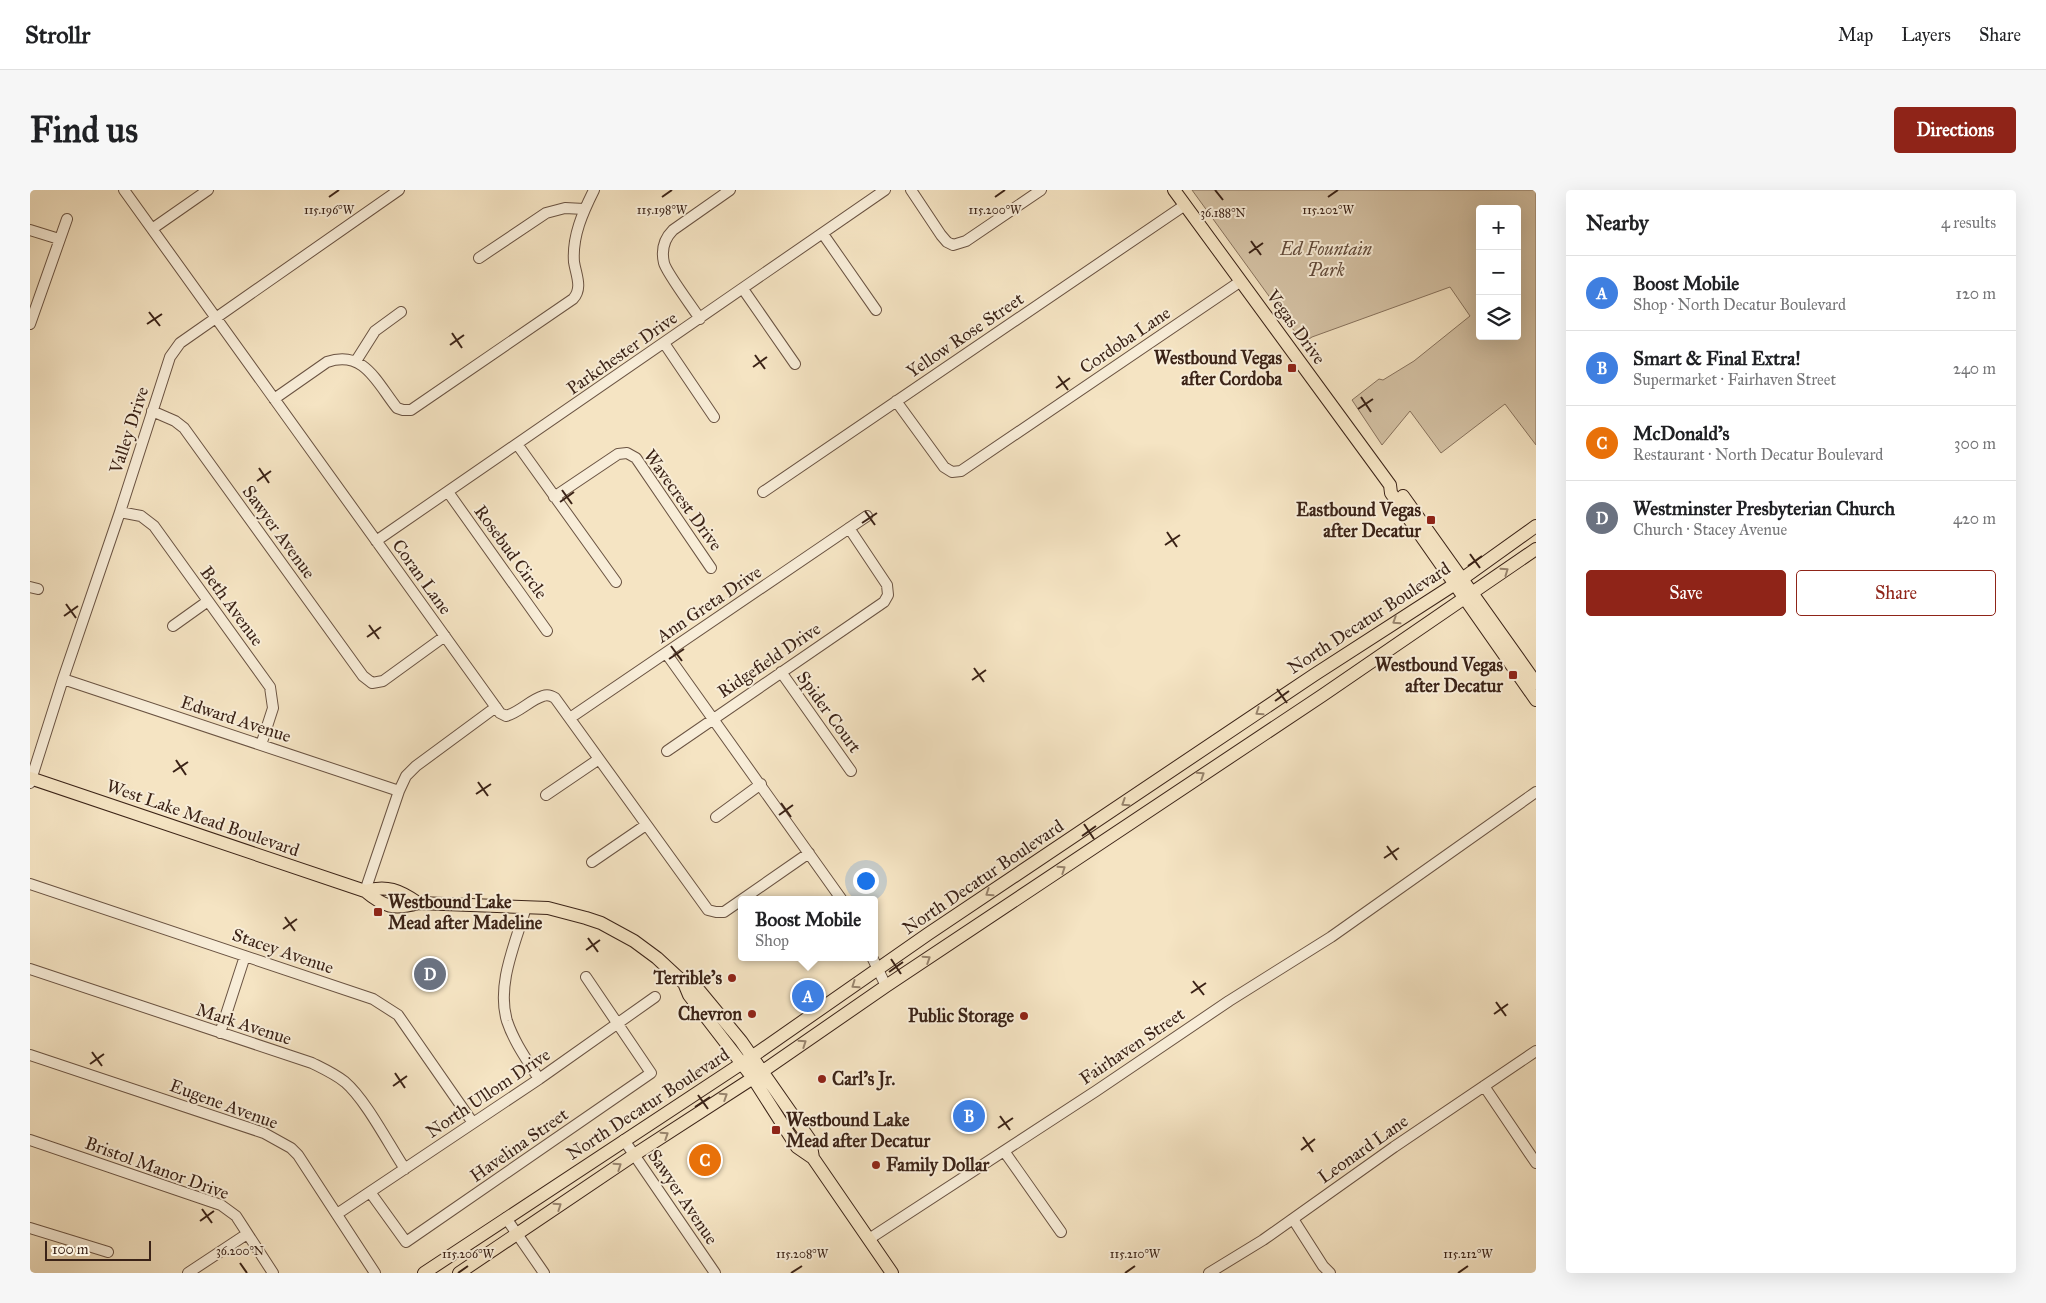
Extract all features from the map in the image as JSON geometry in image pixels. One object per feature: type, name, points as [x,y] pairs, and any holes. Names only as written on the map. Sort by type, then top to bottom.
[{"type":"main road","name":"Vegas Drive","points":[[1174,190],[1390,485],[1391,493],[1536,683]]},
{"type":"main road","name":"North Decatur Boulevard","points":[[424,1273],[747,1060],[1010,878],[1314,675],[1459,581],[1536,526]]},
{"type":"main road","name":"North Decatur Boulevard","points":[[459,1273],[1326,693],[1536,549]]},
{"type":"main road","name":"Vegas Drive","points":[[1470,596],[1536,700]]},
{"type":"main road","points":[[1314,675],[1326,693]]},
{"type":"main road","name":"West Lake Mead Boulevard","points":[[30,779],[364,891],[380,887],[405,894],[418,903],[548,908],[601,923],[641,946],[684,983],[698,989],[747,1060],[810,1140],[812,1158],[892,1273]]},
{"type":"main road","points":[[1149,786],[1161,802]]},
{"type":"main road","points":[[1010,878],[1022,896]]},
{"type":"street","name":"Coran Lane","points":[[124,190],[496,707]]},
{"type":"street","points":[[152,228],[208,190]]},
{"type":"street","name":"Valley Drive","points":[[30,779],[170,357],[180,342],[399,190]]},
{"type":"street","points":[[274,399],[327,362],[337,359],[356,361],[365,367],[397,408],[411,410],[573,299],[577,294],[579,286],[574,261],[579,222],[594,190]]},
{"type":"street","points":[[700,319],[664,264],[663,248],[667,237],[673,230],[730,190]]},
{"type":"street","name":"Parkchester Drive","points":[[376,541],[885,190]]},
{"type":"street","points":[[911,190],[941,235],[947,242],[953,245],[966,241],[1041,190]]},
{"type":"street","name":"Yellow Rose Street","points":[[763,492],[1185,205]]},
{"type":"street","points":[[479,258],[546,213],[565,208],[584,209]]},
{"type":"street","points":[[30,324],[67,219]]},
{"type":"street","points":[[30,230],[59,239]]},
{"type":"street","points":[[823,234],[876,310]]},
{"type":"street","name":"Cordoba Lane","points":[[896,401],[944,467],[952,472],[961,471],[1241,281]]},
{"type":"street","points":[[743,289],[794,364]]},
{"type":"street","points":[[356,361],[375,331],[400,312]]},
{"type":"street","points":[[664,343],[714,417]]},
{"type":"street","name":"Sawyer Avenue","points":[[152,411],[175,421],[184,428],[363,676],[372,683],[383,681],[445,636]]},
{"type":"street","points":[[517,444],[616,582]]},
{"type":"street","name":"Wavecrest Drive","points":[[554,497],[618,454],[627,453],[636,458],[711,568]]},
{"type":"street","name":"Rosebud Circle","points":[[448,492],[547,631]]},
{"type":"street","name":"Beth Avenue","points":[[120,512],[141,516],[154,526],[270,687],[273,708],[261,745]]},
{"type":"street","name":"Ann Greta Drive","points":[[570,718],[867,516]]},
{"type":"street","name":"Ridgefield Drive","points":[[667,752],[884,602],[888,595],[886,585],[848,528]]},
{"type":"street","points":[[172,626],[208,601]]},
{"type":"street","points":[[666,652],[839,896]]},
{"type":"street","name":"Spider Court","points":[[781,672],[851,771]]},
{"type":"street","name":"Edward Avenue","points":[[62,679],[399,791]]},
{"type":"street","points":[[364,891],[406,776],[416,766],[496,707],[500,713],[506,716],[516,713],[544,696],[550,696],[555,698],[570,718],[708,910],[724,912],[738,902]]},
{"type":"street","points":[[546,795],[599,759]]},
{"type":"street","points":[[716,817],[761,784]]},
{"type":"street","name":"Fairhaven Street","points":[[868,1239],[1229,1001],[1331,937],[1536,792]]},
{"type":"street","points":[[592,862],[646,825]]},
{"type":"street","points":[[747,896],[809,853]]},
{"type":"street","name":"Stacey Avenue","points":[[30,884],[373,999],[391,1008],[398,1015],[473,1123]]},
{"type":"street","points":[[526,907],[505,979],[504,1006],[513,1036],[539,1079]]},
{"type":"street","points":[[220,1033],[245,956]]},
{"type":"street","points":[[874,961],[886,986]]},
{"type":"street","name":"Mark Avenue","points":[[30,969],[312,1063],[332,1072],[362,1102],[405,1168]]},
{"type":"street","points":[[586,977],[617,1022]]},
{"type":"street","name":"North Ullom Drive","points":[[337,1214],[539,1079],[617,1022],[655,997]]},
{"type":"street","name":"Havelina Street","points":[[370,1192],[406,1242],[651,1073],[617,1022]]},
{"type":"street","name":"Leonard Lane","points":[[1209,1273],[1293,1219],[1394,1147],[1536,1051]]},
{"type":"street","name":"Eugene Avenue","points":[[31,1059],[264,1133],[290,1148],[298,1156],[376,1273]]},
{"type":"street","points":[[1484,1086],[1536,1163]]},
{"type":"street","name":"Bristol Manor Drive","points":[[30,1140],[221,1205],[236,1216],[273,1273]]},
{"type":"street","name":"Sawyer Avenue","points":[[624,1140],[714,1273]]},
{"type":"street","points":[[1004,1151],[1061,1232]]},
{"type":"street","points":[[506,1218],[544,1273]]},
{"type":"street","points":[[1293,1219],[1323,1266],[1330,1273]]},
{"type":"street","points":[[30,1228],[108,1252]]},
{"type":"street","points":[[188,1273],[247,1234]]},
{"type":"green space","name":"Ed Fountain Park","points":[[1192,190],[1536,190],[1536,445],[1505,404],[1441,453],[1410,411],[1382,445],[1352,400],[1379,379],[1383,380],[1414,361],[1470,316],[1450,287],[1312,337],[1303,343]]},
{"type":"place","name":"Westbound Vegas after Cordoba","points":[[1292,368]]},
{"type":"place","name":"Eastbound Vegas after Decatur","points":[[1431,520]]},
{"type":"place","name":"Westbound Vegas after Decatur","points":[[1513,675]]},
{"type":"place","name":"Westbound Lake Mead after Madeline","points":[[378,912]]},
{"type":"place","name":"Westminster Presbyterian Church","points":[[430,974]]},
{"type":"place","name":"Terrible's","points":[[732,978]]},
{"type":"place","name":"Boost Mobile","points":[[808,996]]},
{"type":"place","name":"Chevron","points":[[752,1014]]},
{"type":"place","name":"Public Storage","points":[[1024,1016]]},
{"type":"place","name":"Carl's Jr.","points":[[822,1079]]},
{"type":"place","name":"Smart & Final Extra!","points":[[969,1116]]},
{"type":"place","name":"Westbound Lake Mead after Decatur","points":[[776,1130]]},
{"type":"place","name":"McDonald's","points":[[705,1160]]},
{"type":"place","name":"Family Dollar","points":[[876,1165]]}]
